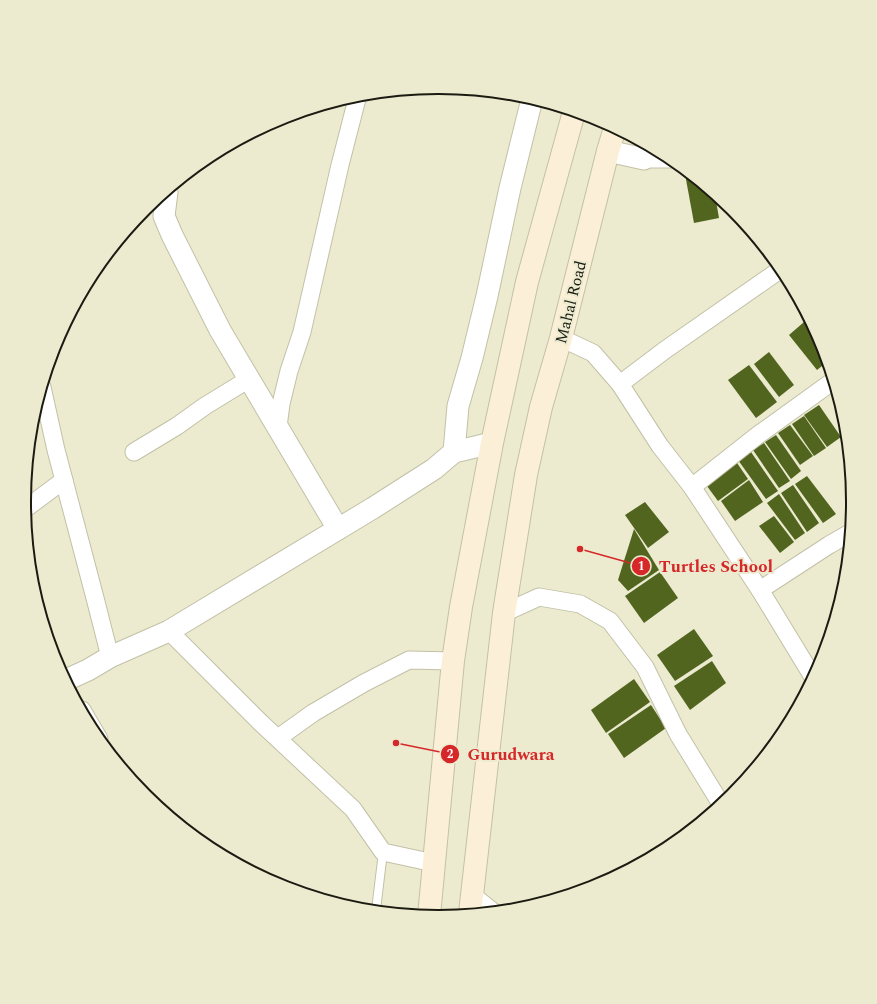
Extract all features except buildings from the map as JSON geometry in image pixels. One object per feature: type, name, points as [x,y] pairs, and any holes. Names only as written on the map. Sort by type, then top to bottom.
[{"type":"main road","points":[[430,910],[452,661],[461,607],[492,443],[527,282],[573,117]]},
{"type":"main road","name":"Mahal Road","points":[[471,904],[504,613],[526,476],[541,407],[561,338],[613,134]]},
{"type":"street","points":[[278,427],[281,404],[289,371],[302,332],[340,165],[356,103]]},
{"type":"street","points":[[454,452],[458,406],[472,358],[487,296],[511,181],[530,105]]},
{"type":"street","points":[[608,151],[646,152]]},
{"type":"street","points":[[166,200],[164,216],[169,229],[220,330],[338,529]]},
{"type":"street","points":[[620,384],[665,350],[775,273]]},
{"type":"street","points":[[561,338],[593,353],[620,384],[660,446],[692,487],[760,590],[809,671]]},
{"type":"street","points":[[134,452],[249,379]]},
{"type":"street","points":[[692,487],[758,435],[828,384]]},
{"type":"street","points":[[45,399],[56,450],[110,657]]},
{"type":"street","points":[[71,678],[110,657],[169,631],[372,508],[434,469],[454,452],[492,443]]},
{"type":"street","points":[[31,504],[64,480]]},
{"type":"street","points":[[760,590],[844,536]]},
{"type":"street","points":[[504,613],[539,598],[580,604],[610,621],[645,666],[678,734],[717,799]]},
{"type":"street","points":[[169,631],[353,809],[383,852],[434,863]]},
{"type":"street","points":[[278,738],[313,713],[364,683],[409,660],[452,661]]},
{"type":"street","points":[[471,904],[481,907]]},
{"type":"lane","points":[[377,905],[383,852]]},
{"type":"place","name":"Turtles School","points":[[580,549]]},
{"type":"place","name":"Gurudwara","points":[[396,743]]}]
